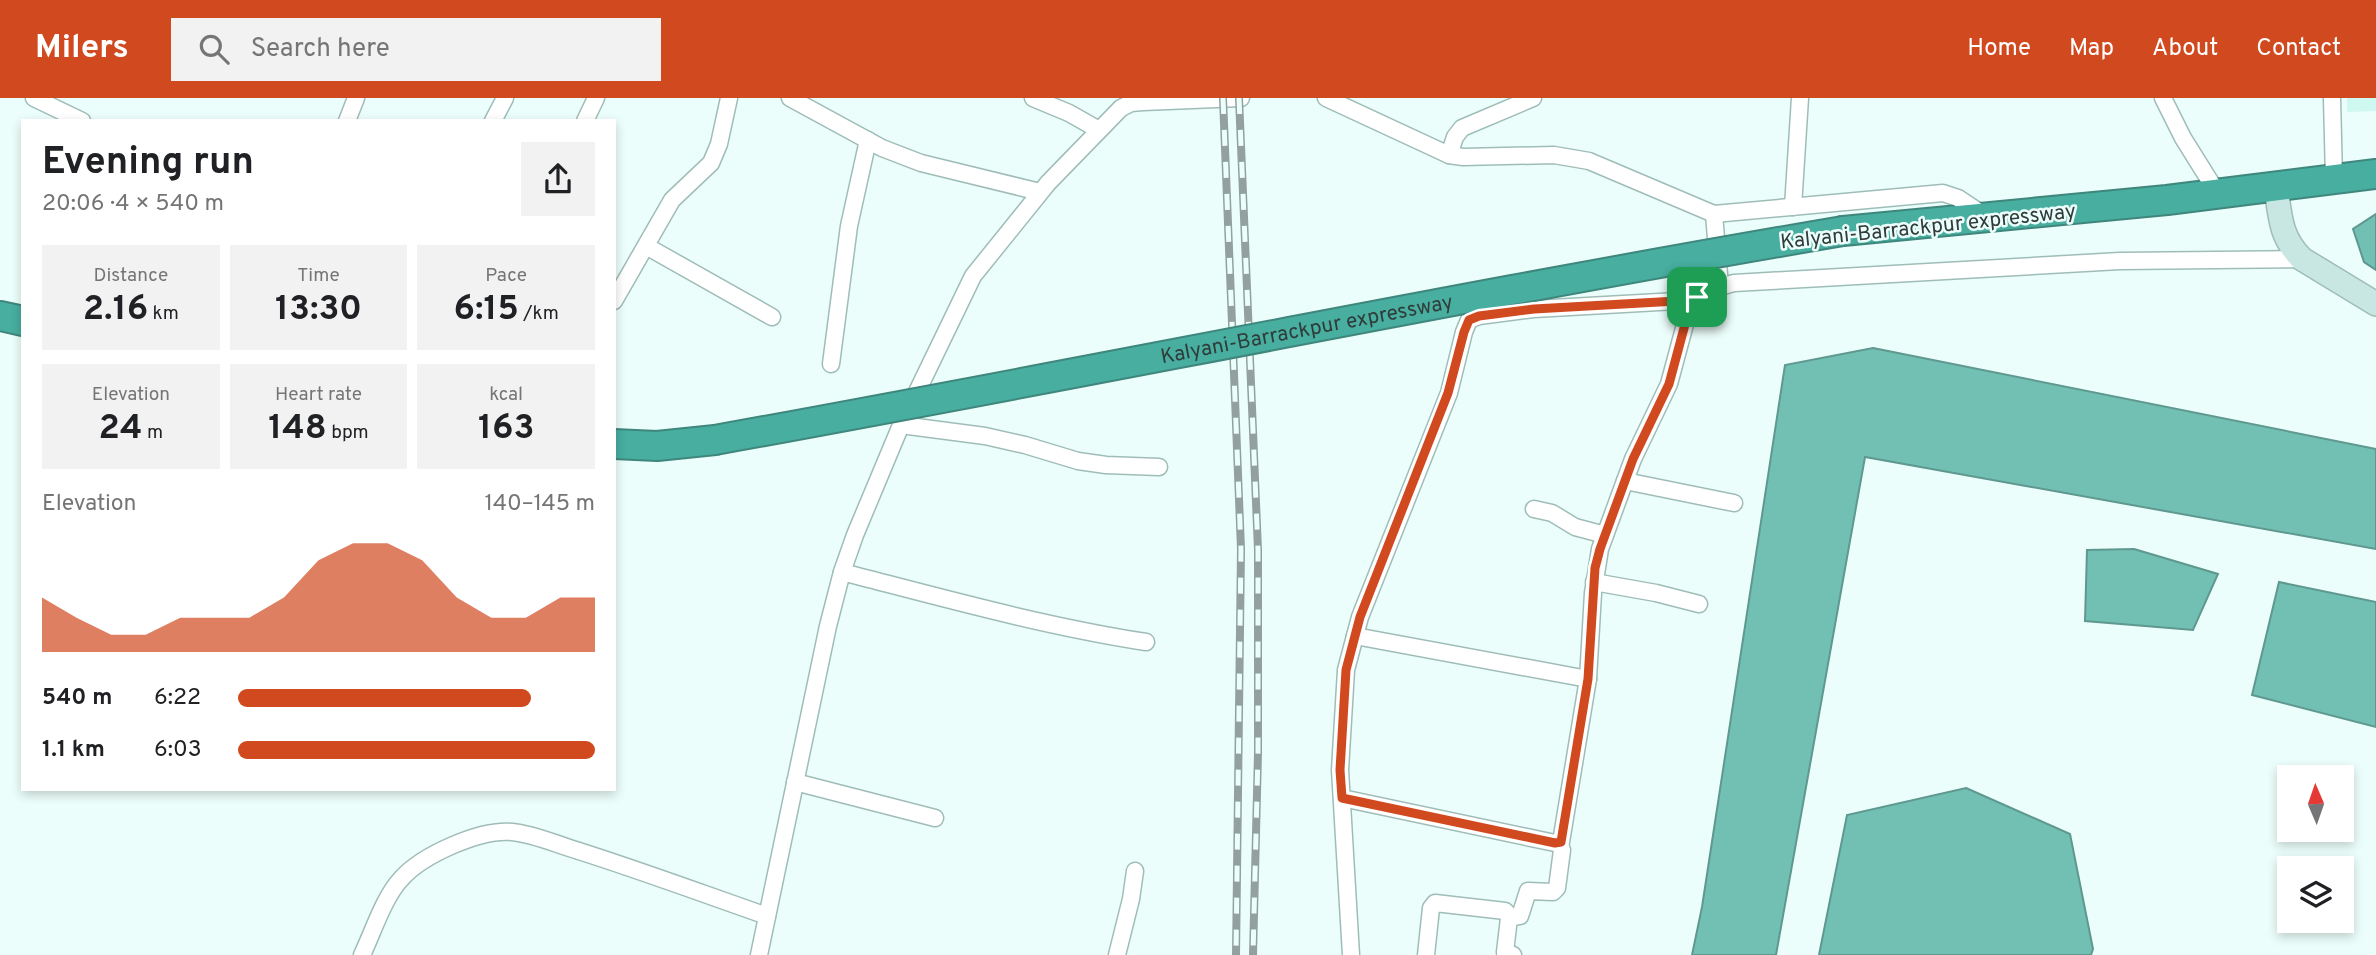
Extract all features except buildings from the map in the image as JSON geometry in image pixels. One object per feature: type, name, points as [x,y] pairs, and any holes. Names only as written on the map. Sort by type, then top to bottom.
[{"type":"highway","name":"Kalyani-Barrackpur expressway","points":[[616,444],[657,446],[715,440],[1559,281],[1843,231],[2218,194],[2376,174]]},
{"type":"highway","points":[[0,316],[21,321]]},
{"type":"street","points":[[34,98],[78,119]]},
{"type":"street","points":[[348,119],[356,98]]},
{"type":"street","points":[[494,119],[505,98]]},
{"type":"street","points":[[587,119],[596,98]]},
{"type":"street","points":[[616,298],[672,200],[711,163],[719,144],[729,98]]},
{"type":"street","points":[[790,98],[868,140],[921,163],[1040,192]]},
{"type":"street","points":[[1032,98],[1069,113],[1100,130]]},
{"type":"street","points":[[759,955],[828,626],[842,572],[901,425],[973,276],[1040,192],[1121,108],[1143,100],[1241,98]]},
{"type":"street","points":[[1326,98],[1449,155],[1570,157],[1589,162],[1714,214],[1943,193],[1958,198],[1988,217]]},
{"type":"street","points":[[1449,155],[1455,137],[1462,128],[1533,98]]},
{"type":"street","points":[[1793,207],[1800,98]]},
{"type":"street","points":[[2163,98],[2183,138],[2218,194]]},
{"type":"street","points":[[2332,98],[2334,179]]},
{"type":"street","points":[[831,364],[849,226],[868,140]]},
{"type":"street","points":[[2276,187],[2282,230],[2293,250],[2302,259],[2376,304]]},
{"type":"street","points":[[1714,214],[1720,286]]},
{"type":"street","points":[[646,246],[772,317]]},
{"type":"street","points":[[1351,955],[1340,770],[1346,670],[1360,617],[1448,393],[1469,320],[1479,316],[1534,309],[1677,301],[1697,297],[1720,286],[1734,283],[2120,261],[2302,259]]},
{"type":"street","points":[[1426,955],[1431,908],[1435,902],[1505,911],[1511,917],[1518,917],[1522,914],[1528,891],[1553,892],[1557,888],[1562,850],[1559,842],[1588,679],[1595,568],[1633,459],[1669,384],[1687,317],[1697,297]]},
{"type":"street","points":[[901,425],[998,439],[1106,466],[1159,467]]},
{"type":"street","points":[[1625,481],[1734,503]]},
{"type":"street","points":[[1534,509],[1552,513],[1575,527],[1605,535]]},
{"type":"street","points":[[842,572],[1021,618],[1082,632],[1146,642]]},
{"type":"street","points":[[1594,582],[1699,604]]},
{"type":"street","points":[[1355,636],[1588,679]]},
{"type":"street","points":[[795,782],[935,818]]},
{"type":"street","points":[[1342,798],[1559,842]]},
{"type":"street","points":[[362,955],[391,894],[407,872],[422,860],[473,838],[495,832],[513,832],[533,837],[623,865],[766,916]]},
{"type":"street","points":[[1117,955],[1135,871]]},
{"type":"street","points":[[1511,917],[1506,952],[1513,955]]},
{"type":"shaded area","points":[[2347,98],[2376,98],[2376,111],[2347,112]]},
{"type":"shaded area","points":[[2376,214],[2376,270],[2364,262],[2353,229]]},
{"type":"shaded area","points":[[1873,348],[2376,449],[2376,549],[1865,457],[1776,955],[1692,955],[1702,907],[1785,365]]},
{"type":"shaded area","points":[[2134,549],[2218,574],[2193,630],[2085,621],[2087,550]]},
{"type":"shaded area","points":[[2279,582],[2376,602],[2376,727],[2252,695]]},
{"type":"shaded area","points":[[1966,788],[2070,834],[2093,949],[2091,955],[1819,955],[1847,815]]},
{"type":"railway","points":[[1223,98],[1241,549],[1236,955]]},
{"type":"railway","points":[[1239,98],[1258,550],[1258,753],[1253,955]]},
{"type":"route","points":[[1697,297],[1687,317],[1669,384],[1633,459],[1595,568],[1588,679],[1561,842],[1555,843],[1342,798],[1340,770],[1346,670],[1360,617],[1448,393],[1469,320],[1479,316],[1534,309],[1677,301],[1697,297]]}]
